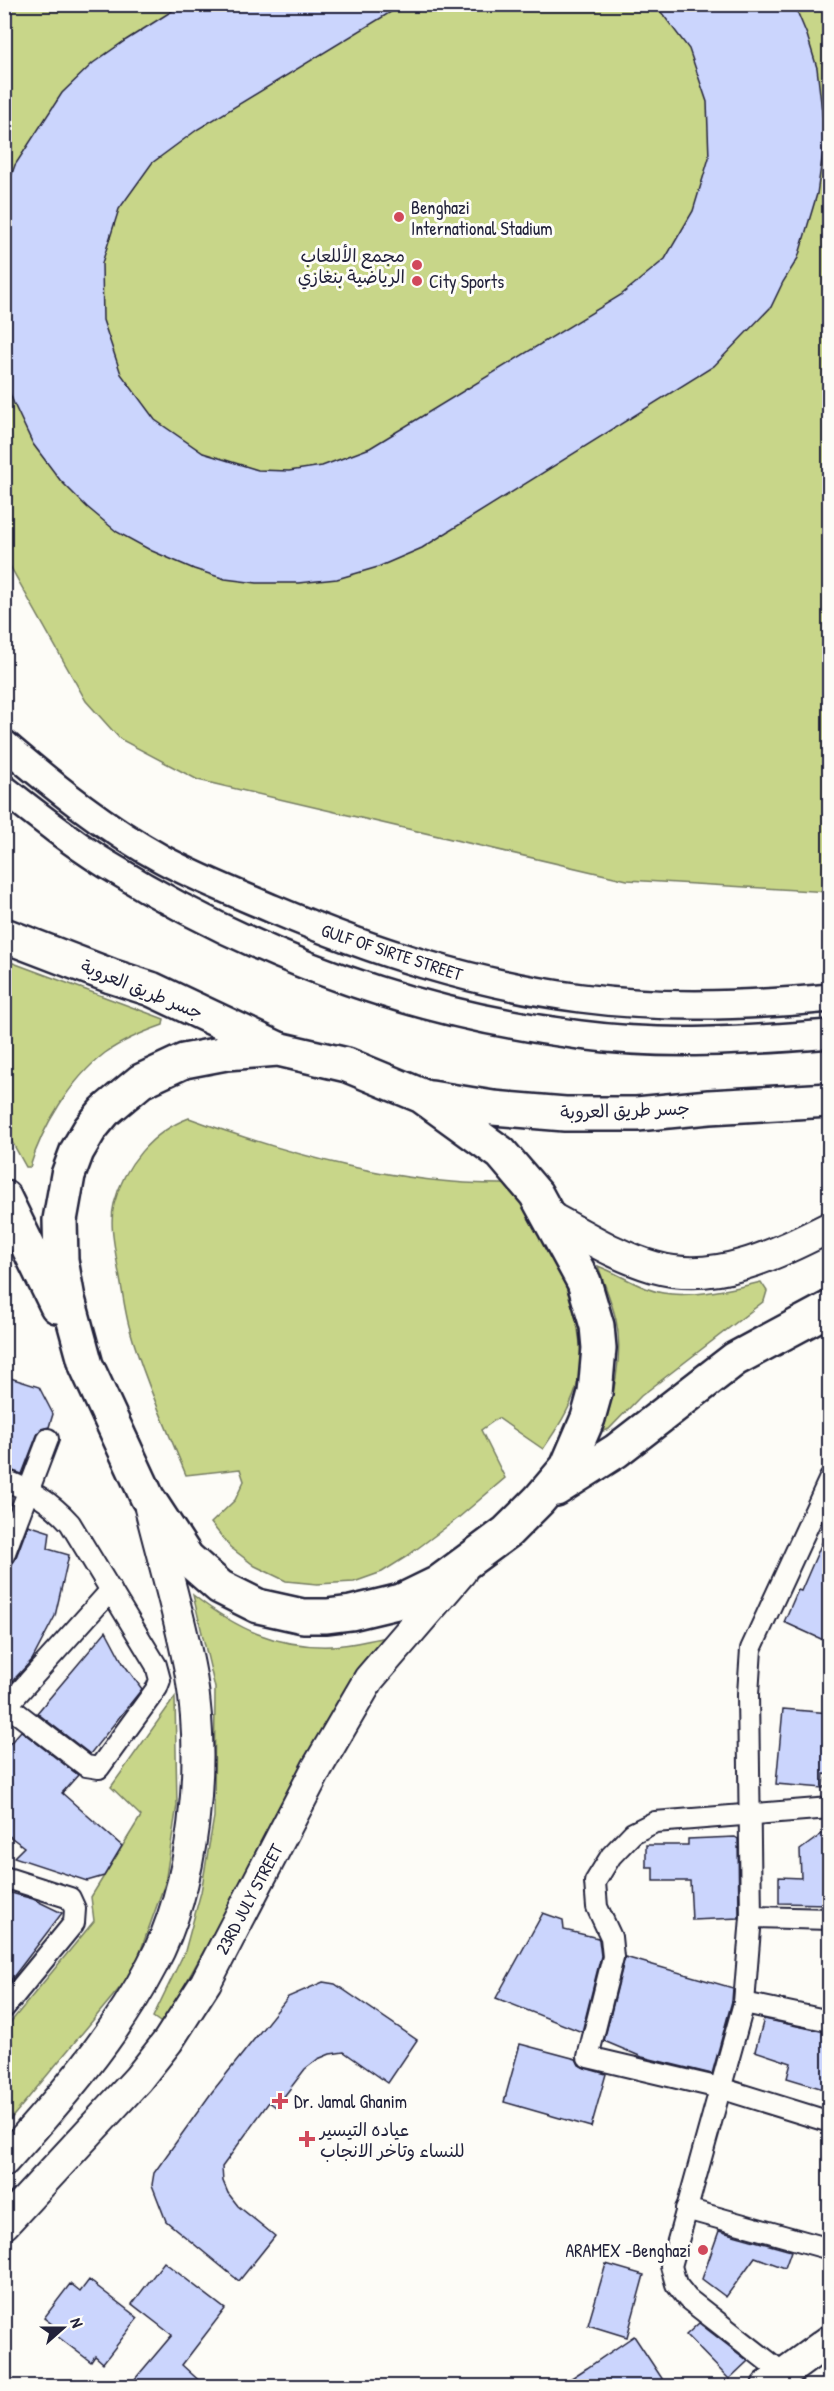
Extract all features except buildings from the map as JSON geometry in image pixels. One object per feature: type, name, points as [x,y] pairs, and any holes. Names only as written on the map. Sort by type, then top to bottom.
[{"type":"highway","name":"جسر طريق العروبة","points":[[4,935],[151,989],[278,1049]]},
{"type":"highway","points":[[4,1197],[147,1497],[187,1558],[203,1573],[238,1597],[278,1612],[303,1616],[327,1616],[351,1613],[400,1601],[438,1583],[473,1559],[507,1532],[539,1500],[567,1467],[588,1418],[599,1371],[597,1326],[584,1282],[550,1217],[525,1180],[501,1153],[422,1096],[347,1065],[278,1049],[205,1056],[162,1070],[122,1095],[90,1129],[77,1151],[68,1175],[62,1200],[59,1230],[61,1260],[68,1299],[86,1365]]},
{"type":"highway","name":"جسر طريق العروبة","points":[[422,1096],[493,1108],[565,1114],[637,1114],[830,1100]]},
{"type":"highway","points":[[539,1500],[616,1451],[735,1359],[830,1308]]},
{"type":"main road","name":"GULF OF SIRTE STREET","points":[[4,744],[44,778],[102,821],[160,858],[216,885],[334,935],[424,966],[505,986],[582,999],[678,1006],[762,1004],[830,998]]},
{"type":"main road","name":"GULF OF SIRTE STREET","points":[[4,789],[105,863],[170,902],[290,960],[419,1004],[580,1035],[660,1041],[763,1040],[830,1034]]},
{"type":"main road","points":[[550,1217],[614,1251],[655,1268],[698,1273],[739,1267],[790,1247],[830,1227]]},
{"type":"main road","points":[[777,1336],[830,1293]]},
{"type":"main road","points":[[4,2161],[80,2073],[127,2009],[153,1963],[177,1903],[189,1848],[196,1793],[198,1739],[191,1677],[147,1497]]},
{"type":"main road","name":"23RD JULY STREET","points":[[4,2224],[130,2088],[168,2041],[206,1982],[317,1768],[369,1679],[473,1559]]},
{"type":"main road","points":[[776,2380],[830,2340]]},
{"type":"street","points":[[4,1555],[48,1439]]},
{"type":"street","points":[[776,2380],[688,2300],[676,2284],[671,2266],[744,2003],[751,1917],[748,1694],[751,1649],[830,1478]]},
{"type":"street","points":[[4,1480],[30,1489],[70,1523],[111,1590],[156,1665],[160,1680],[156,1688],[103,1764],[93,1769],[6,1705],[111,1590]]},
{"type":"street","points":[[830,1808],[655,1822],[633,1833],[611,1856],[595,1882],[597,1907],[611,1937],[612,1958],[588,2057],[720,2088],[830,2122]]},
{"type":"street","points":[[4,1877],[70,1898],[75,1909],[74,1923],[4,2008]]},
{"type":"street","points":[[751,1917],[830,1919]]},
{"type":"street","points":[[744,2003],[830,2021]]},
{"type":"street","points":[[686,2209],[830,2249]]},
{"type":"green space","name":"City Sports","points":[[4,5],[829,5],[829,892],[627,880],[198,780],[120,739],[86,701],[5,557]]},
{"type":"green space","points":[[5,960],[164,1019],[163,1025],[133,1037],[105,1053],[81,1076],[50,1120],[30,1167],[26,1167],[5,1129]]},
{"type":"green space","points":[[189,1118],[268,1145],[348,1166],[429,1180],[512,1184],[539,1231],[564,1282],[579,1335],[580,1362],[576,1389],[557,1427],[543,1449],[498,1418],[481,1430],[505,1478],[457,1519],[382,1572],[354,1582],[317,1584],[286,1581],[255,1566],[230,1547],[211,1523],[235,1500],[244,1481],[240,1469],[186,1475],[148,1383],[129,1326],[114,1244],[112,1220],[114,1204],[132,1163],[163,1132]]},
{"type":"green space","points":[[598,1266],[646,1288],[663,1293],[699,1294],[761,1282],[767,1291],[764,1301],[641,1396],[609,1429],[603,1431],[614,1390],[619,1348],[614,1313]]},
{"type":"green space","points":[[193,1595],[242,1627],[275,1640],[293,1644],[339,1646],[387,1637],[233,1898],[163,2024],[153,2017],[185,1951],[201,1892],[214,1817],[215,1688]]},
{"type":"green space","points":[[175,1697],[177,1805],[165,1883],[133,1972],[5,2126],[5,2029],[94,1921],[91,1897],[141,1816],[111,1787]]},
{"type":"place","name":"Benghazi International Stadium","points":[[399,217]]},
{"type":"place","name":"مجمع الأللعاب الرياضية بنغازي","points":[[417,265]]},
{"type":"place","name":"City Sports","points":[[417,281]]},
{"type":"place","name":"Dr. Jamal Ghanim","points":[[280,2101]]},
{"type":"place","name":"عياده التيسير للنساء وتاخر الانجاب","points":[[307,2139]]},
{"type":"place","name":"ARAMEX -Benghazi","points":[[703,2250]]}]
